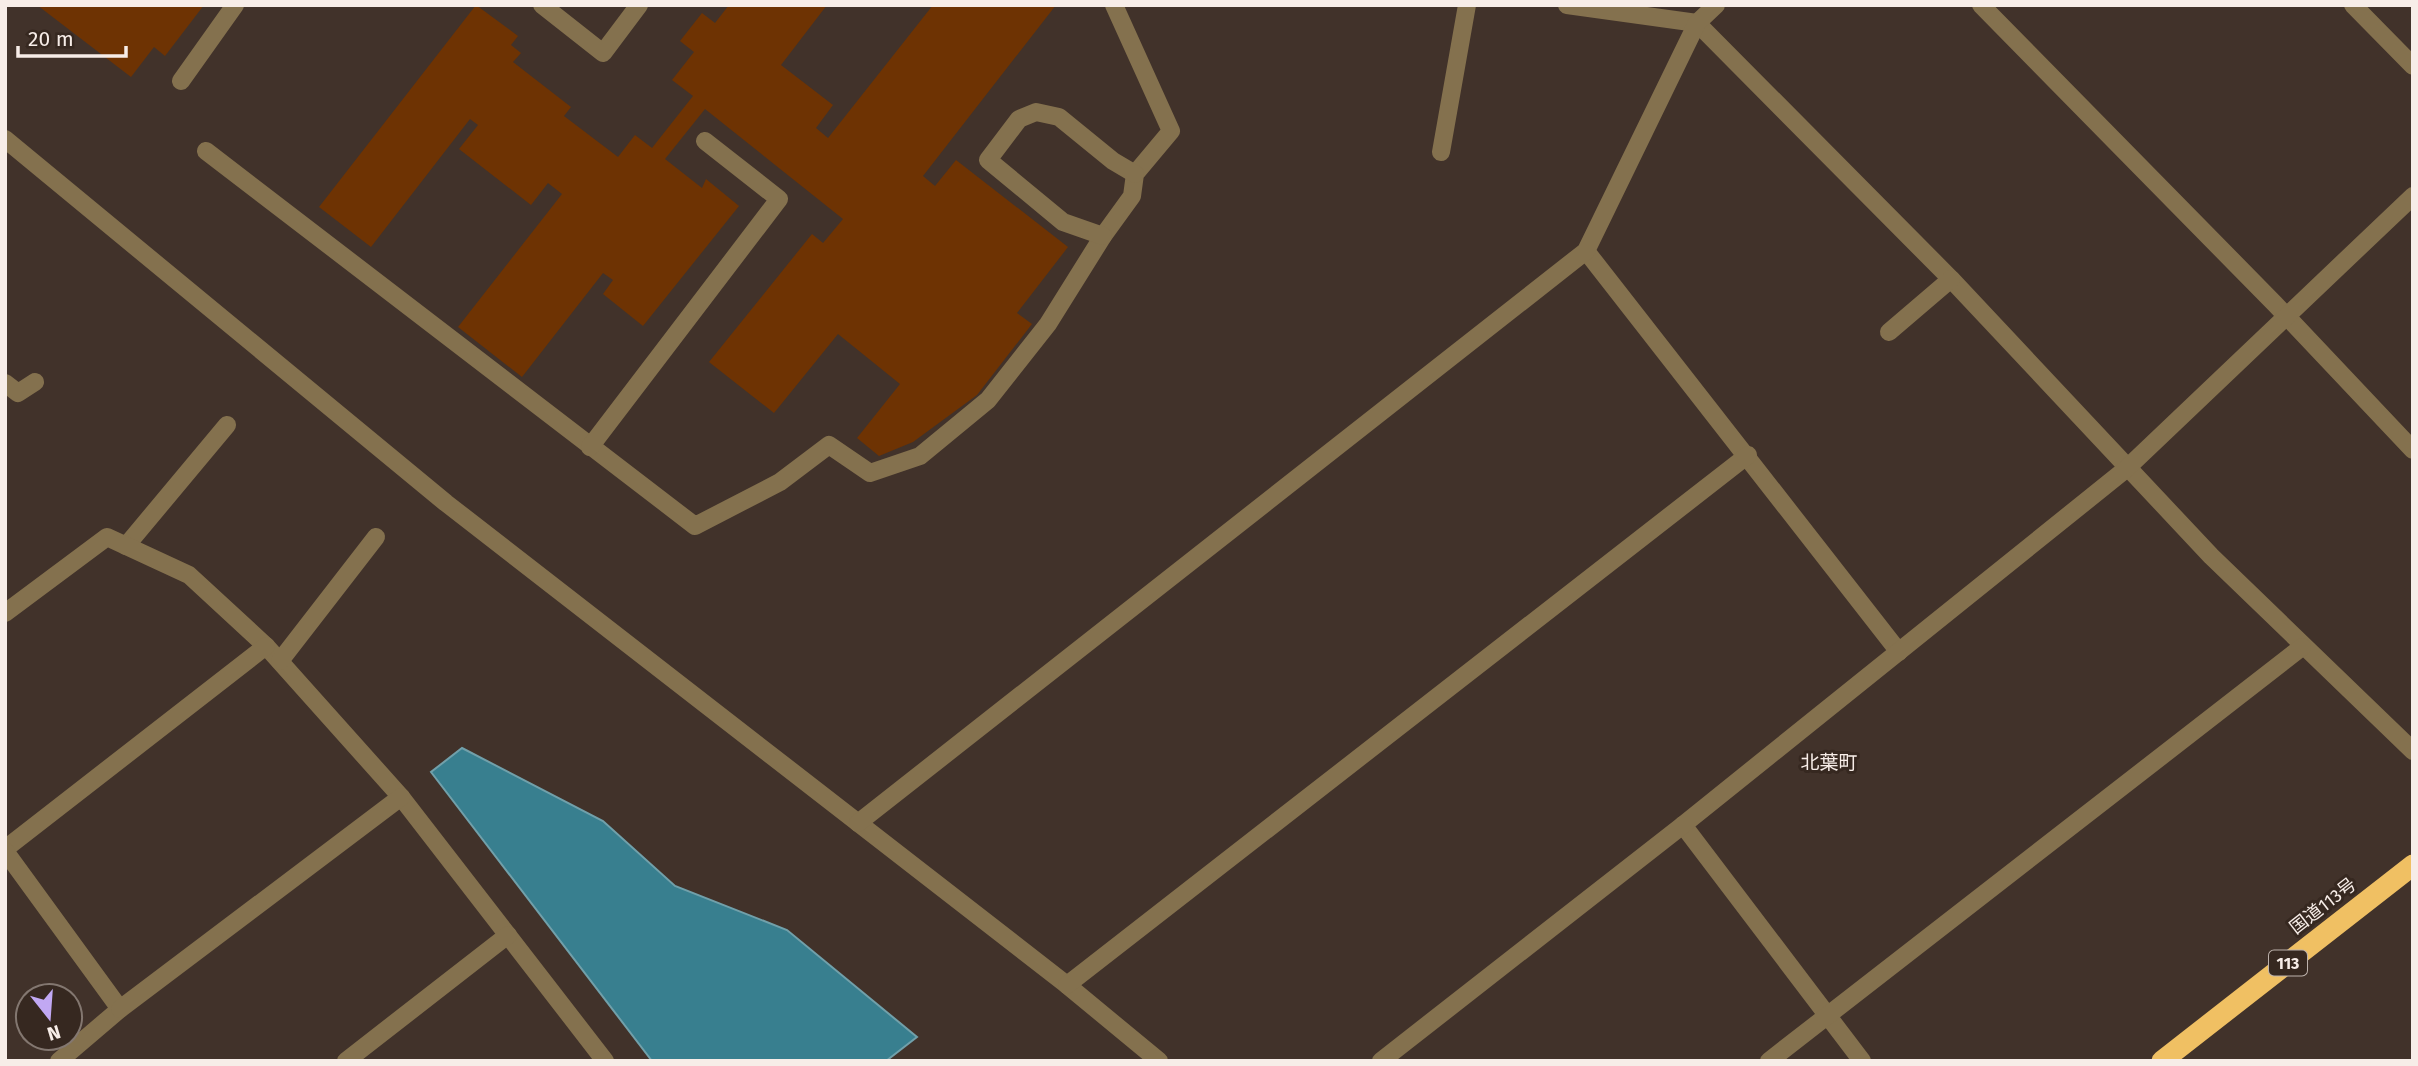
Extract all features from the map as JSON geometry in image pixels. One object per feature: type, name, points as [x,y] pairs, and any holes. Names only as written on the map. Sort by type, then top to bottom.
[{"type":"highway","name":"国道113号","points":[[2162,1061],[2413,865]]},
{"type":"street","points":[[181,81],[234,5]]},
{"type":"street","points":[[542,5],[603,53],[639,5]]},
{"type":"street","points":[[206,151],[695,526],[780,482],[830,444],[870,473],[920,456],[988,400],[1048,324],[1103,236],[1132,196],[1135,174],[1171,131],[1114,5]]},
{"type":"street","points":[[1441,152],[1467,5]]},
{"type":"street","points":[[1567,5],[1697,23],[1951,279],[2126,469],[2302,647],[2413,751]]},
{"type":"street","points":[[858,823],[1586,251],[1697,23],[1716,5]]},
{"type":"street","points":[[1981,5],[2288,318],[2413,450]]},
{"type":"street","points":[[2353,5],[2413,66]]},
{"type":"street","points":[[1103,236],[1063,222],[988,160],[1019,119],[1036,112],[1059,117],[1112,161],[1135,174]]},
{"type":"street","points":[[5,139],[446,503],[1067,985],[1159,1061]]},
{"type":"street","points":[[590,447],[779,200],[705,141]]},
{"type":"street","points":[[1381,1061],[1682,825],[2126,469],[2288,318],[2413,195]]},
{"type":"street","points":[[1586,251],[1748,455],[1899,652]]},
{"type":"street","points":[[1889,332],[1951,279]]},
{"type":"street","points":[[5,383],[18,393],[34,382]]},
{"type":"street","points":[[126,546],[227,425]]},
{"type":"street","points":[[1067,985],[1748,455]]},
{"type":"street","points":[[5,613],[107,537],[189,575],[267,646],[401,797],[605,1061]]},
{"type":"street","points":[[280,661],[376,537]]},
{"type":"street","points":[[120,1009],[5,850],[267,646]]},
{"type":"street","points":[[1769,1061],[2302,647]]},
{"type":"street","points":[[59,1061],[120,1009],[401,797]]},
{"type":"street","points":[[1682,825],[1862,1061]]},
{"type":"street","points":[[346,1061],[508,935]]},
{"type":"water","points":[[462,748],[603,821],[675,886],[787,930],[917,1037],[886,1061],[652,1061],[431,772]]},
{"type":"building","points":[[37,5],[204,5],[165,56],[154,47],[131,77]]},
{"type":"building","points":[[476,5],[518,36],[511,45],[521,53],[513,62],[571,107],[564,116],[618,157],[635,135],[652,148],[693,96],[672,80],[694,52],[680,41],[702,13],[715,23],[729,5],[827,5],[781,65],[833,105],[816,128],[828,138],[933,5],[1056,5],[923,176],[935,186],[956,160],[1068,247],[1017,313],[1032,324],[977,395],[913,442],[879,456],[857,438],[900,384],[838,334],[774,413],[709,362],[812,234],[823,243],[843,219],[705,109],[665,159],[702,188],[706,179],[739,206],[643,326],[603,294],[613,280],[603,273],[522,377],[458,327],[562,194],[548,183],[531,205],[459,149],[478,125],[470,119],[371,247],[319,207]]},
{"type":"district","name":"北葉町","points":[[1829,762]]}]
